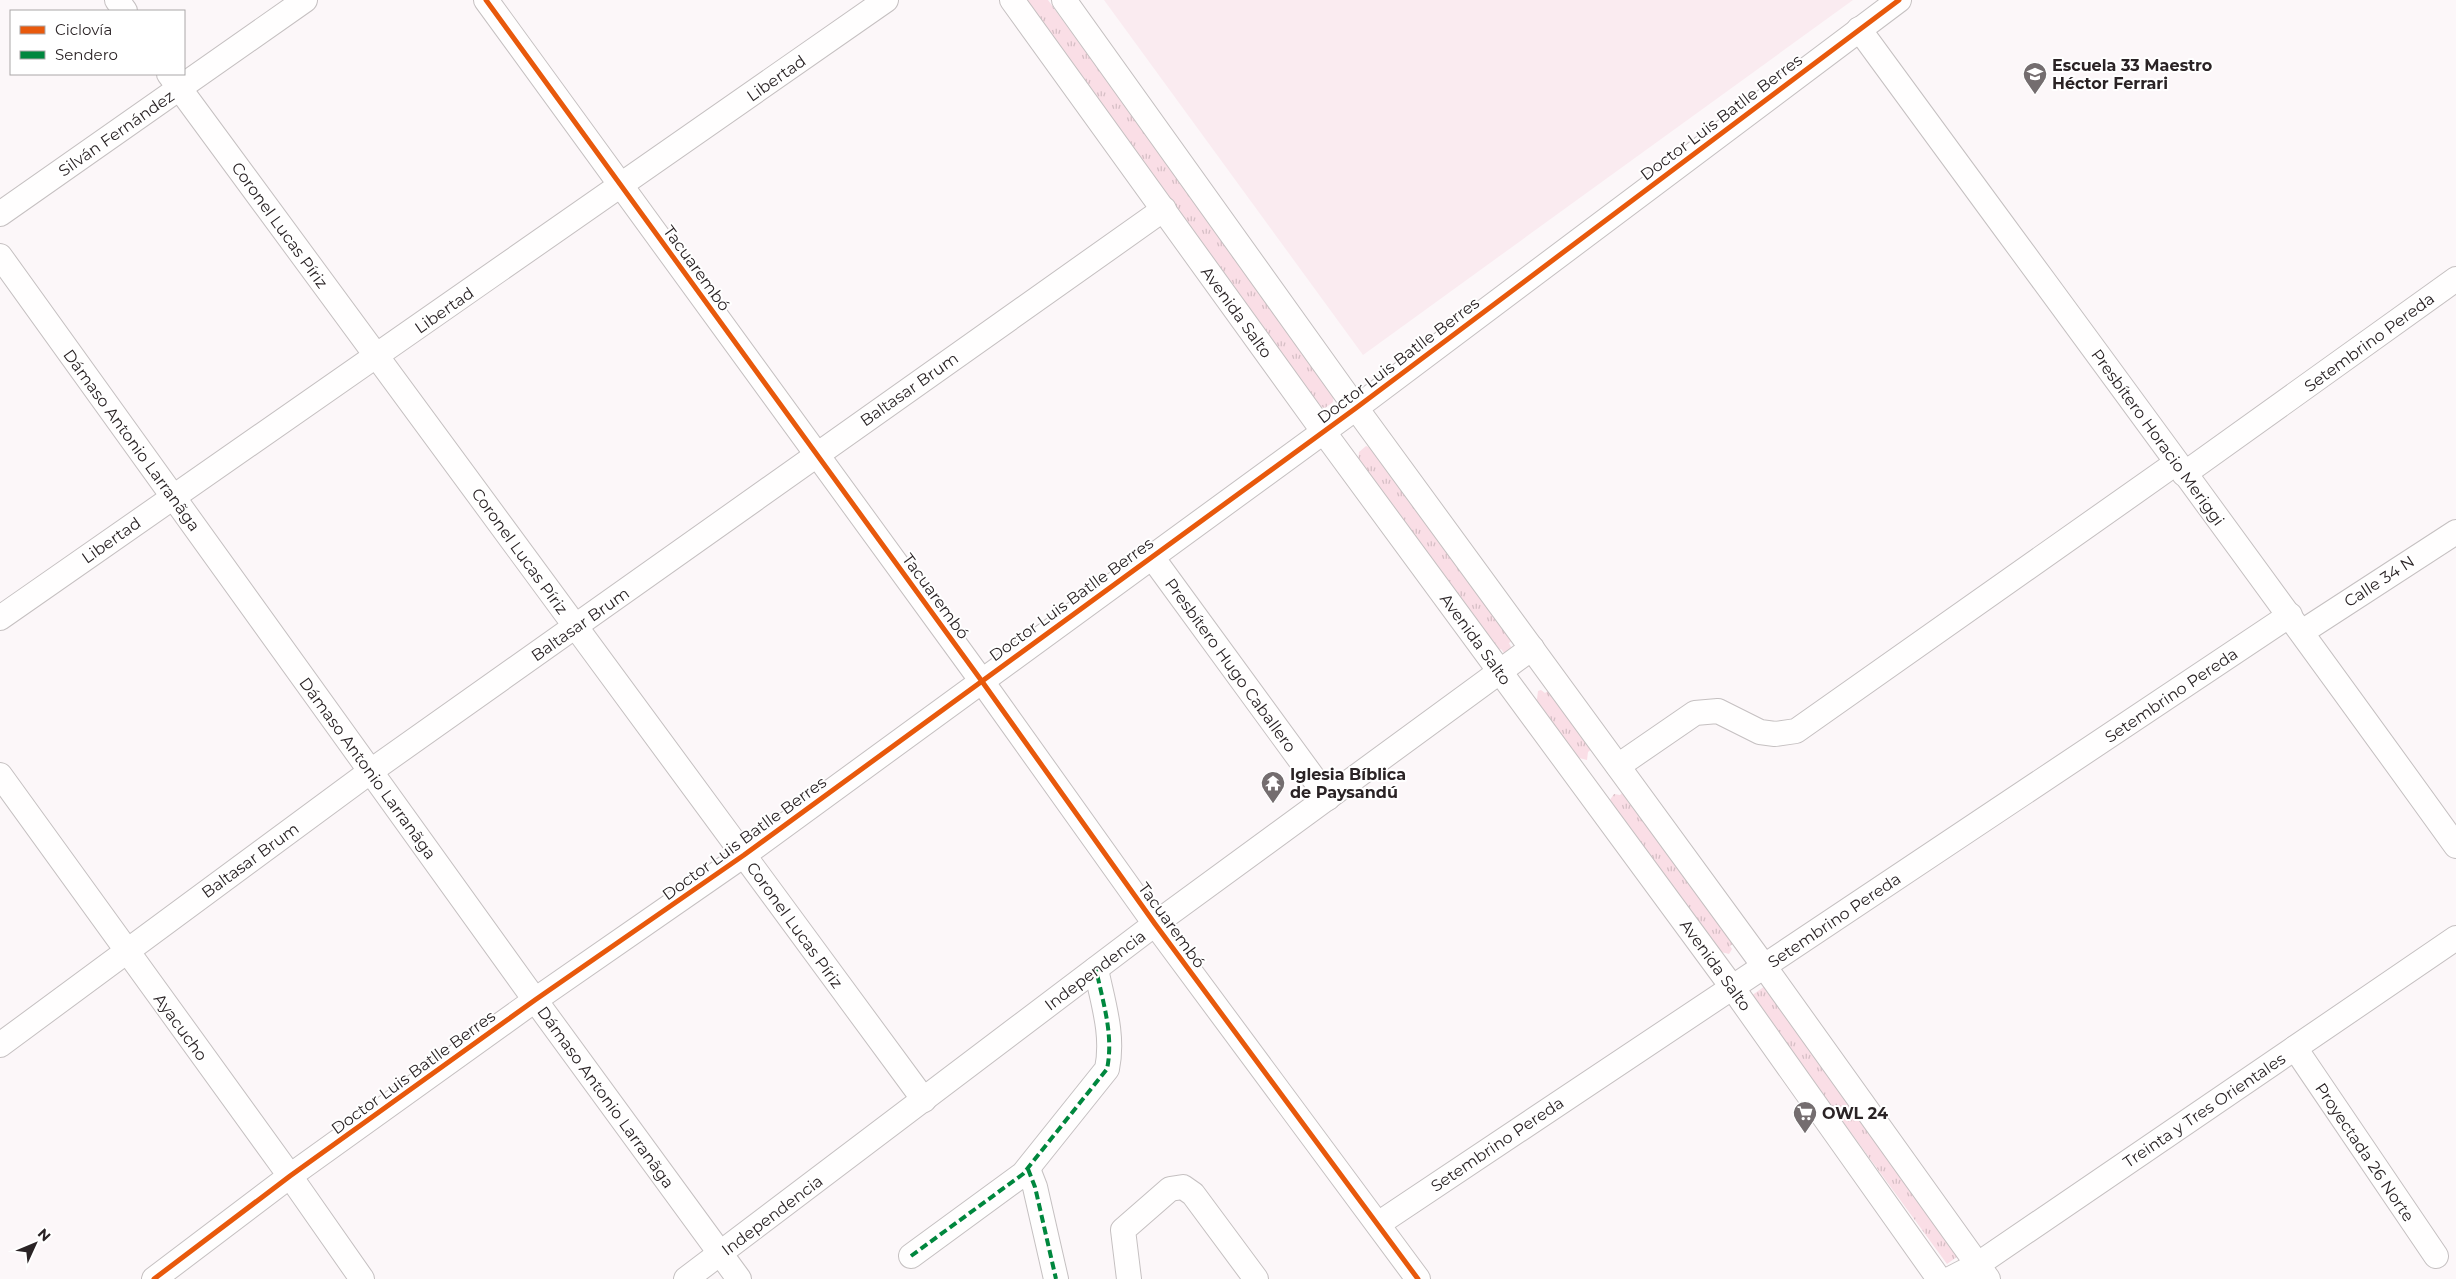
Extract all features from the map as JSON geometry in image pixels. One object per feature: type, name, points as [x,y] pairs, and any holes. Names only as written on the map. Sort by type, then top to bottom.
[{"type":"street","name":"Silván Fernández","points":[[185,74],[305,0]]},
{"type":"street","name":"Tacuarembó","points":[[486,0],[981,680],[1155,924],[1418,1279]]},
{"type":"street","name":"Libertad","points":[[0,618],[172,497],[377,357],[886,0]]},
{"type":"street","name":"Avenida Salto","points":[[1012,0],[1323,431],[1732,987],[1939,1279]]},
{"type":"street","points":[[1064,0],[1356,408],[1764,966],[1983,1272]]},
{"type":"street","name":"Doctor Luis Batlle Berres","points":[[154,1279],[290,1176],[535,1000],[744,855],[981,680],[1356,408],[1898,0]]},
{"type":"street","name":"Presbítero Horacio Meriggi","points":[[1859,29],[2180,469],[2296,624],[2456,846]]},
{"type":"street","name":"Silván Fernández","points":[[0,214],[174,81]]},
{"type":"street","name":"Coronel Lucas Píriz","points":[[174,81],[924,1100]]},
{"type":"street","name":"Baltasar Brum","points":[[0,1045],[371,771],[1164,209]]},
{"type":"street","name":"Dámaso Antonio Larranãga","points":[[0,256],[535,1000],[739,1279]]},
{"type":"street","name":"Setembrino Pereda","points":[[1581,781],[1695,713],[1718,711],[1760,732],[1775,734],[1796,731],[2456,279]]},
{"type":"street","name":"Calle 34 N","points":[[2296,624],[2456,532]]},
{"type":"street","name":"Presbítero Hugo Caballero","points":[[1152,557],[1328,798]]},
{"type":"street","name":"Setembrino Pereda","points":[[1378,1224],[1764,966],[2296,624]]},
{"type":"street","name":"Independencia","points":[[686,1279],[1155,924],[1532,648]]},
{"type":"street","name":"Ayacucho","points":[[0,775],[290,1176],[362,1279]]},
{"type":"street","name":"Treinta y Tres Orientales","points":[[1950,1279],[1983,1272],[2295,1048],[2456,938]]},
{"type":"street","points":[[911,1256],[1028,1169],[1107,1069],[1110,1054],[1110,1032],[1096,969]]},
{"type":"street","name":"Proyectada 26 Norte","points":[[2295,1048],[2436,1256]]},
{"type":"street","points":[[1028,1169],[1035,1187],[1056,1279]]},
{"type":"street","points":[[1129,1279],[1123,1230],[1170,1189],[1183,1187],[1193,1194],[1256,1279]]},
{"type":"shaded area","points":[[1104,0],[1853,0],[1363,355]]},
{"type":"green space","points":[[1022,0],[1048,0],[1334,393],[1333,402],[1325,408],[1317,406]]},
{"type":"green space","points":[[1366,446],[1375,450],[1513,640],[1509,643],[1511,647],[1509,652],[1504,653],[1501,649],[1497,652],[1358,462],[1359,452]]},
{"type":"green space","points":[[1541,690],[1545,693],[1549,690],[1592,749],[1588,752],[1587,760],[1579,758],[1576,761],[1533,702],[1537,699],[1538,691]]},
{"type":"green space","points":[[1623,792],[1734,943],[1730,946],[1732,949],[1729,954],[1721,952],[1607,804],[1614,794],[1620,795]]},
{"type":"green space","points":[[1765,986],[1961,1254],[1947,1264],[1751,996]]},
{"type":"marked path","points":[[911,1256],[1023,1174],[1107,1069],[1109,1056],[1108,1031],[1096,969]]},
{"type":"marked path","points":[[1028,1169],[1035,1187],[1056,1279]]},
{"type":"cycle path","points":[[486,0],[981,680],[1155,924],[1418,1279]]},
{"type":"cycle path","points":[[154,1279],[290,1176],[535,1000],[744,855],[1356,408],[1899,0]]},
{"type":"place","name":"Escuela 33 Maestro Héctor Ferrari","points":[[2035,95]]},
{"type":"place","name":"Iglesia Bíblica de Paysandú","points":[[1273,804]]},
{"type":"place","name":"OWL 24","points":[[1805,1134]]}]
